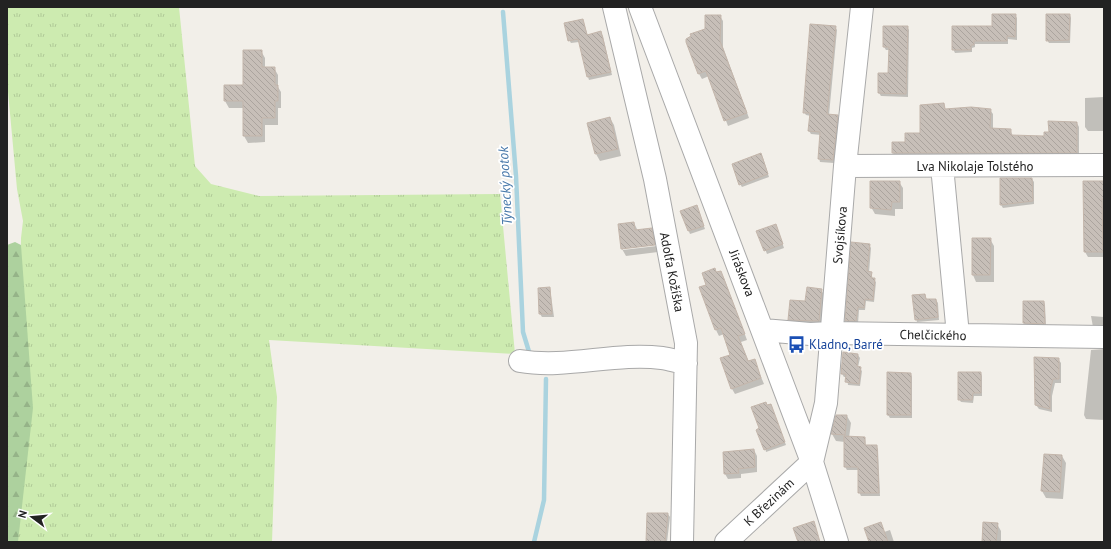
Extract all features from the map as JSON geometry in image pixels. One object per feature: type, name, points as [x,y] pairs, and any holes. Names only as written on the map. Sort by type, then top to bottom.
[{"type":"street","name":"Adolfa Kožíška","points":[[614,7],[655,179],[686,343],[682,542]]},
{"type":"street","name":"Jiráskova","points":[[640,7],[812,462],[837,542]]},
{"type":"street","name":"Svojsíkova","points":[[812,462],[826,403],[832,345],[831,333],[845,166],[862,7]]},
{"type":"street","name":"Lva Nikolaje Tolstého","points":[[845,166],[1104,165]]},
{"type":"street","points":[[942,166],[958,335]]},
{"type":"street","name":"Chelčického","points":[[763,330],[810,334],[831,333],[1104,337]]},
{"type":"street","points":[[520,361],[540,365],[661,358],[686,364]]},
{"type":"street","name":"K Březinám","points":[[726,542],[812,462]]},
{"type":"green space","points":[[7,7],[179,7],[195,166],[211,184],[259,196],[500,194],[515,354],[269,340],[277,397],[272,542],[18,542],[21,238],[23,221],[17,189],[7,81]]},
{"type":"green space","points":[[15,242],[21,245],[33,408],[18,542],[7,542],[7,245]]},
{"type":"building","points":[[992,14],[1016,14],[1015,37],[1007,36],[1007,41],[974,41],[974,45],[971,45],[971,50],[952,50],[952,26],[992,26]]},
{"type":"building","points":[[1046,14],[1070,14],[1069,40],[1046,41]]},
{"type":"building","points":[[705,15],[721,15],[720,41],[747,113],[724,121],[706,71],[698,74],[686,42],[686,39],[691,36],[690,34],[705,29]]},
{"type":"building","points":[[583,19],[587,35],[601,31],[611,72],[587,77],[578,39],[568,41],[564,23]]},
{"type":"building","points":[[810,24],[836,26],[827,114],[838,115],[833,160],[818,159],[820,132],[808,131],[810,113],[803,113]]},
{"type":"building","points":[[883,26],[908,26],[906,94],[878,93],[878,73],[888,73],[889,47],[883,47]]},
{"type":"building","points":[[243,50],[262,50],[262,67],[275,67],[275,85],[278,85],[278,101],[275,101],[275,118],[262,118],[262,136],[243,136],[243,101],[224,101],[224,85],[243,85]]},
{"type":"building","points":[[944,103],[945,109],[971,107],[991,109],[990,128],[1011,129],[1011,135],[1044,136],[1044,132],[1049,132],[1048,121],[1077,122],[1077,153],[892,153],[892,142],[905,142],[905,133],[920,133],[920,105]]},
{"type":"building","points":[[610,117],[618,149],[595,154],[587,123]]},
{"type":"building","points":[[761,153],[768,174],[739,185],[732,164]]},
{"type":"building","points":[[1000,178],[1032,178],[1033,201],[1000,205]]},
{"type":"building","points":[[870,181],[900,181],[900,202],[892,202],[891,210],[870,208]]},
{"type":"building","points":[[1083,181],[1104,181],[1104,199],[1102,199],[1103,252],[1084,252]]},
{"type":"building","points":[[697,205],[704,226],[688,231],[680,211]]},
{"type":"building","points":[[634,222],[635,230],[652,228],[655,245],[621,249],[618,224]]},
{"type":"building","points":[[776,224],[783,244],[764,251],[756,231]]},
{"type":"building","points":[[972,238],[991,238],[990,275],[972,275]]},
{"type":"building","points":[[851,242],[870,244],[867,271],[872,272],[871,278],[875,278],[873,300],[865,299],[864,308],[858,307],[856,321],[845,321]]},
{"type":"building","points":[[715,268],[716,272],[721,271],[745,334],[738,336],[748,361],[755,359],[761,378],[731,389],[720,358],[730,355],[721,328],[715,330],[699,287],[706,285],[702,273]]},
{"type":"building","points":[[550,287],[552,314],[539,314],[538,288]]},
{"type":"building","points":[[807,287],[822,289],[819,321],[788,320],[790,300],[805,301]]},
{"type":"building","points":[[925,294],[926,299],[936,299],[938,317],[915,320],[912,295]]},
{"type":"building","points":[[1023,301],[1044,301],[1045,324],[1023,323]]},
{"type":"building","points":[[843,352],[858,354],[857,366],[861,367],[859,384],[845,382],[846,374],[841,374]]},
{"type":"building","points":[[1034,357],[1059,358],[1059,379],[1053,379],[1050,391],[1050,409],[1035,405]]},
{"type":"building","points":[[887,372],[911,373],[911,415],[887,415]]},
{"type":"building","points":[[958,372],[981,372],[981,393],[973,393],[972,400],[958,400]]},
{"type":"building","points":[[766,402],[767,405],[771,404],[785,442],[764,450],[756,430],[759,428],[751,407]]},
{"type":"building","points":[[836,415],[847,415],[845,435],[831,434]]},
{"type":"building","points":[[844,436],[865,437],[865,445],[877,445],[879,493],[858,493],[858,467],[844,467]]},
{"type":"building","points":[[754,449],[755,467],[738,469],[739,473],[724,474],[723,452]]},
{"type":"building","points":[[1044,454],[1062,455],[1060,492],[1041,491]]},
{"type":"building","points":[[647,513],[668,513],[665,542],[646,542]]},
{"type":"building","points":[[814,521],[820,542],[798,542],[793,528]]},
{"type":"building","points":[[881,522],[888,542],[869,542],[864,528]]},
{"type":"building","points":[[983,522],[998,523],[996,542],[982,542]]},
{"type":"waterway","name":"Týnecký potok","points":[[503,12],[516,176],[523,332],[530,355]]},
{"type":"waterway","name":"Týnecký potok","points":[[534,542],[544,500],[546,379]]},
{"type":"place","name":"Kladno, Barré","points":[[796,344]]}]
